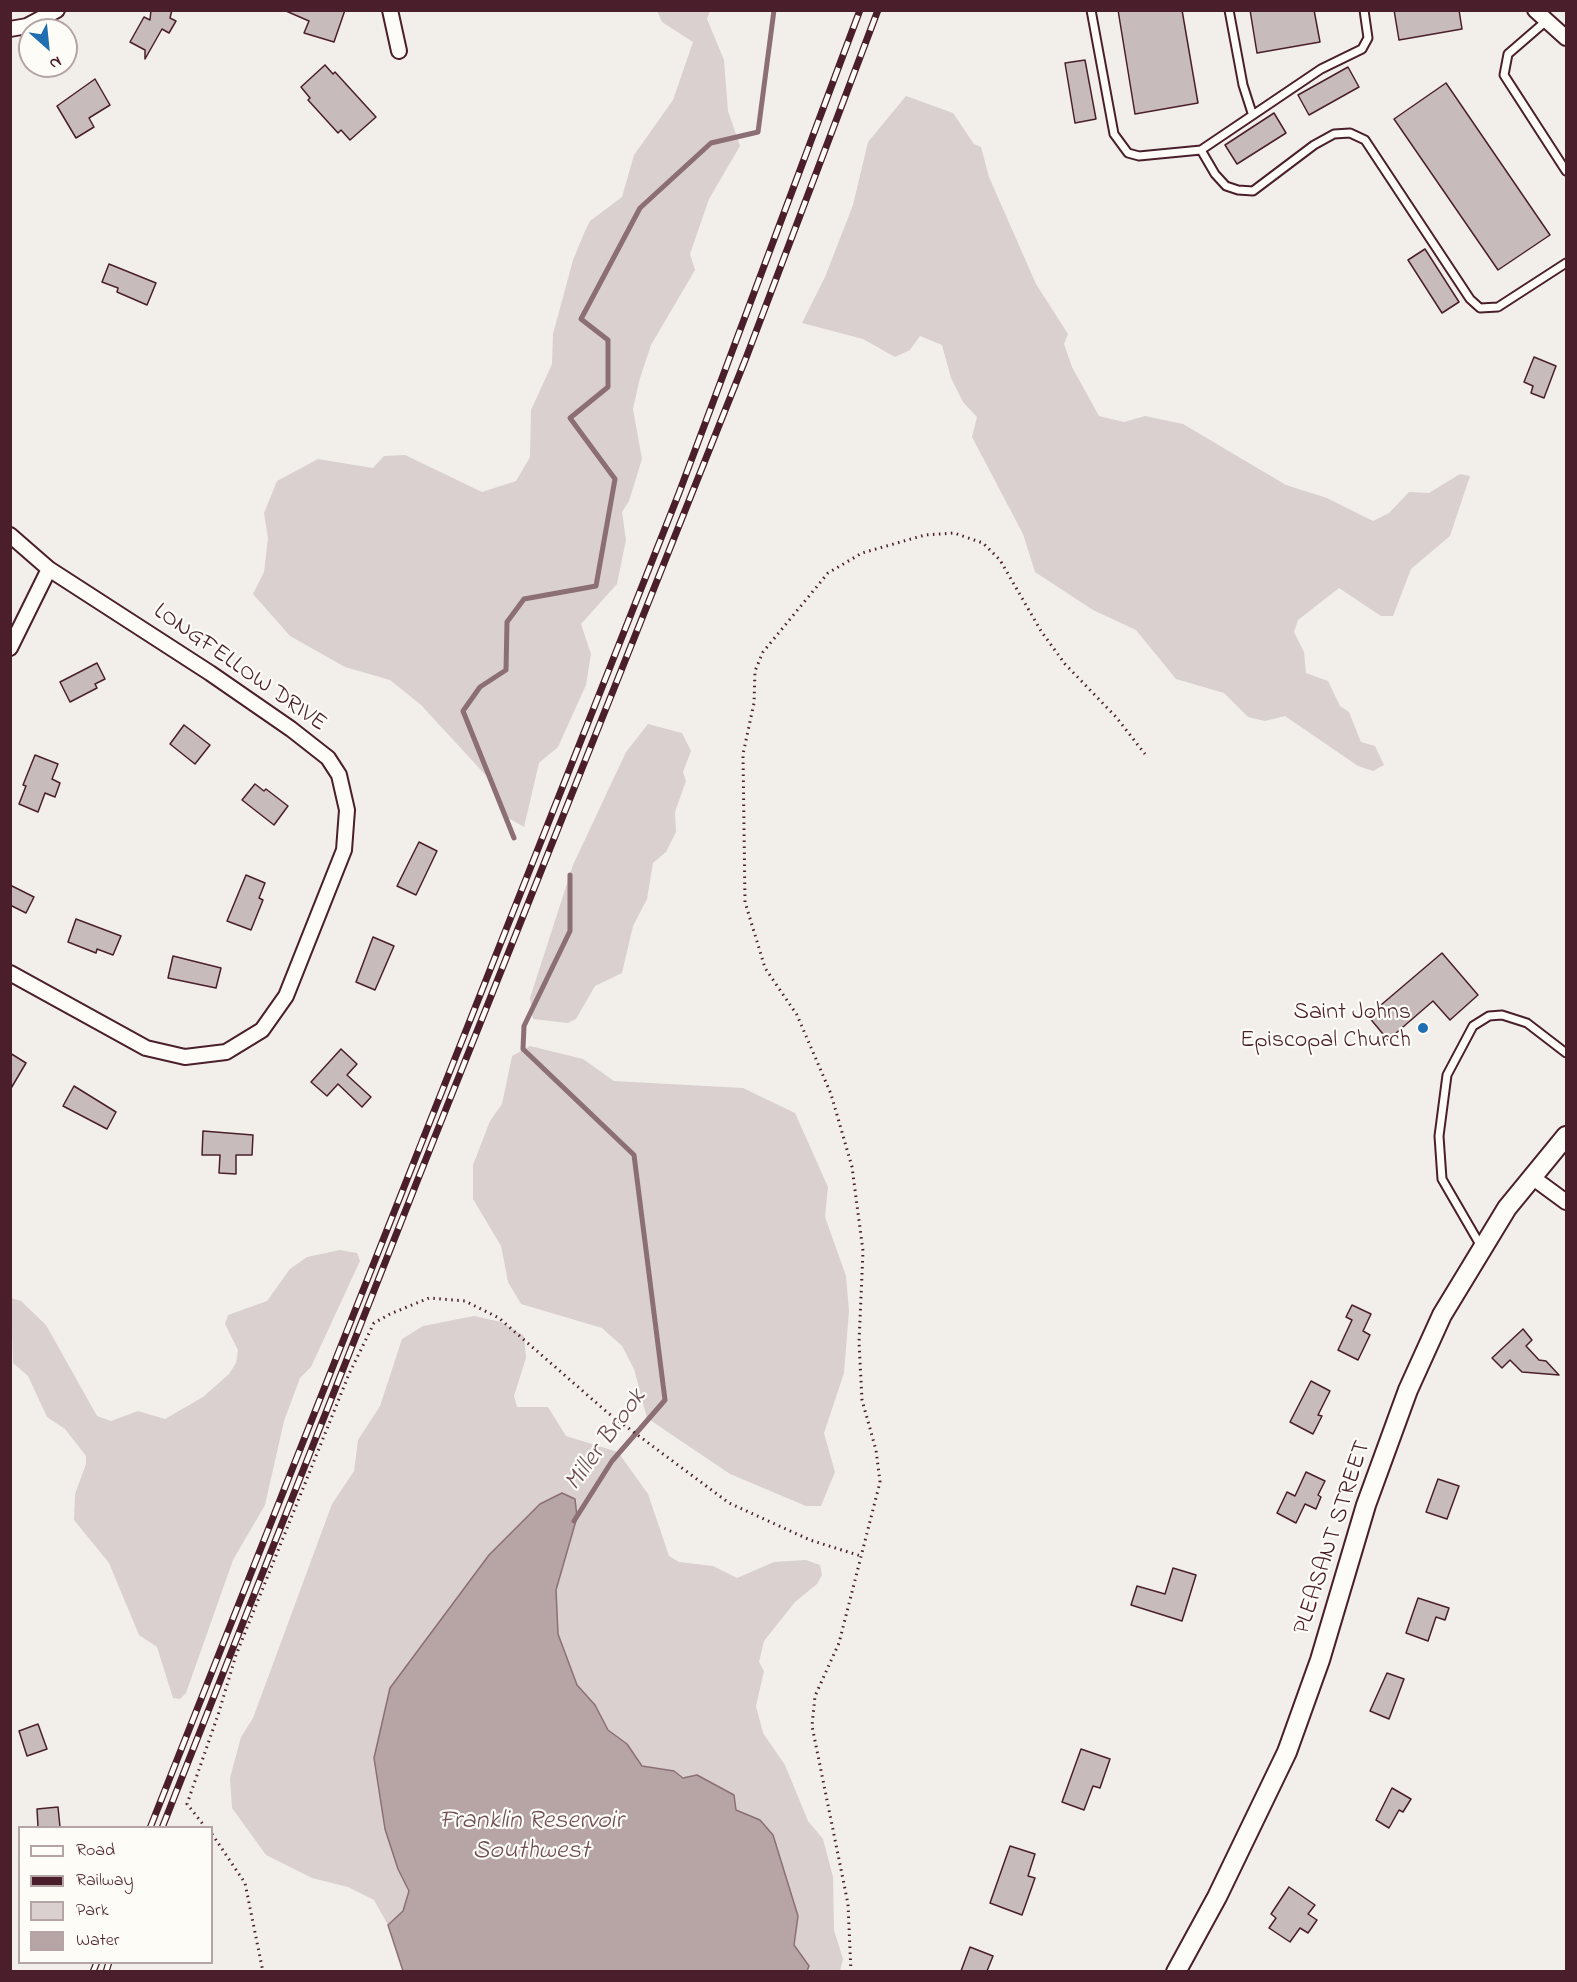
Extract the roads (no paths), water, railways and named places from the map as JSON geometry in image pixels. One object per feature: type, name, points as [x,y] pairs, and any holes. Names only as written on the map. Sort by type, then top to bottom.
[{"type":"street","points":[[10,29],[27,26],[57,10]]},
{"type":"street","points":[[390,10],[399,51]]},
{"type":"street","points":[[1534,10],[1566,38]]},
{"type":"street","name":"LONGFELLOW DRIVE","points":[[10,535],[49,569],[291,729],[328,759],[339,775],[347,810],[344,850],[286,996],[262,1030],[226,1052],[204,1057],[185,1057],[146,1047],[10,973]]},
{"type":"street","points":[[10,648],[49,569]]},
{"type":"street","name":"PLEASANT STREET","points":[[1176,1971],[1218,1897],[1287,1752],[1320,1660],[1366,1505],[1408,1390],[1442,1315],[1507,1208],[1566,1136]]},
{"type":"street","points":[[1532,1177],[1566,1202]]},
{"type":"lane","points":[[1090,10],[1117,142],[1128,153],[1139,156],[1201,150],[1252,113],[1321,69],[1362,49],[1368,38],[1364,10]]},
{"type":"lane","points":[[1229,10],[1243,86],[1252,113]]},
{"type":"lane","points":[[1545,22],[1508,54],[1504,75],[1566,171]]},
{"type":"lane","points":[[1201,150],[1215,174],[1226,186],[1253,191],[1314,145],[1334,134],[1350,133],[1365,140],[1470,299],[1479,308],[1498,307],[1566,263]]},
{"type":"lane","points":[[1483,1249],[1442,1179],[1438,1136],[1447,1075],[1473,1026],[1489,1016],[1502,1015],[1527,1023],[1566,1053]]},
{"type":"water","name":"Franklin Reservoir Southwest","points":[[562,1493],[575,1499],[577,1517],[556,1590],[558,1634],[577,1685],[595,1705],[608,1730],[627,1744],[642,1766],[674,1771],[683,1778],[697,1775],[734,1795],[736,1810],[760,1820],[773,1835],[798,1916],[794,1945],[809,1966],[807,1971],[403,1971],[388,1925],[403,1911],[409,1891],[398,1869],[385,1829],[374,1758],[390,1688],[489,1555],[540,1504]]},
{"type":"waterway","name":"Miller Brook","points":[[514,838],[463,711],[480,687],[506,670],[507,622],[524,599],[596,586],[615,479],[570,418],[608,387],[608,340],[581,319],[640,208],[711,143],[758,132],[774,10]]},
{"type":"waterway","name":"Miller Brook","points":[[570,875],[570,931],[524,1026],[523,1049],[634,1155],[665,1400],[612,1461],[574,1521]]},
{"type":"railway","points":[[151,1826],[679,493],[860,10]]},
{"type":"railway","points":[[163,1826],[746,358],[878,10]]},
{"type":"railway","points":[[93,1972],[96,1964]]},
{"type":"railway","points":[[106,1972],[108,1964]]},
{"type":"place","name":"Saint Johns Episcopal Church","points":[[1423,1028]]}]
